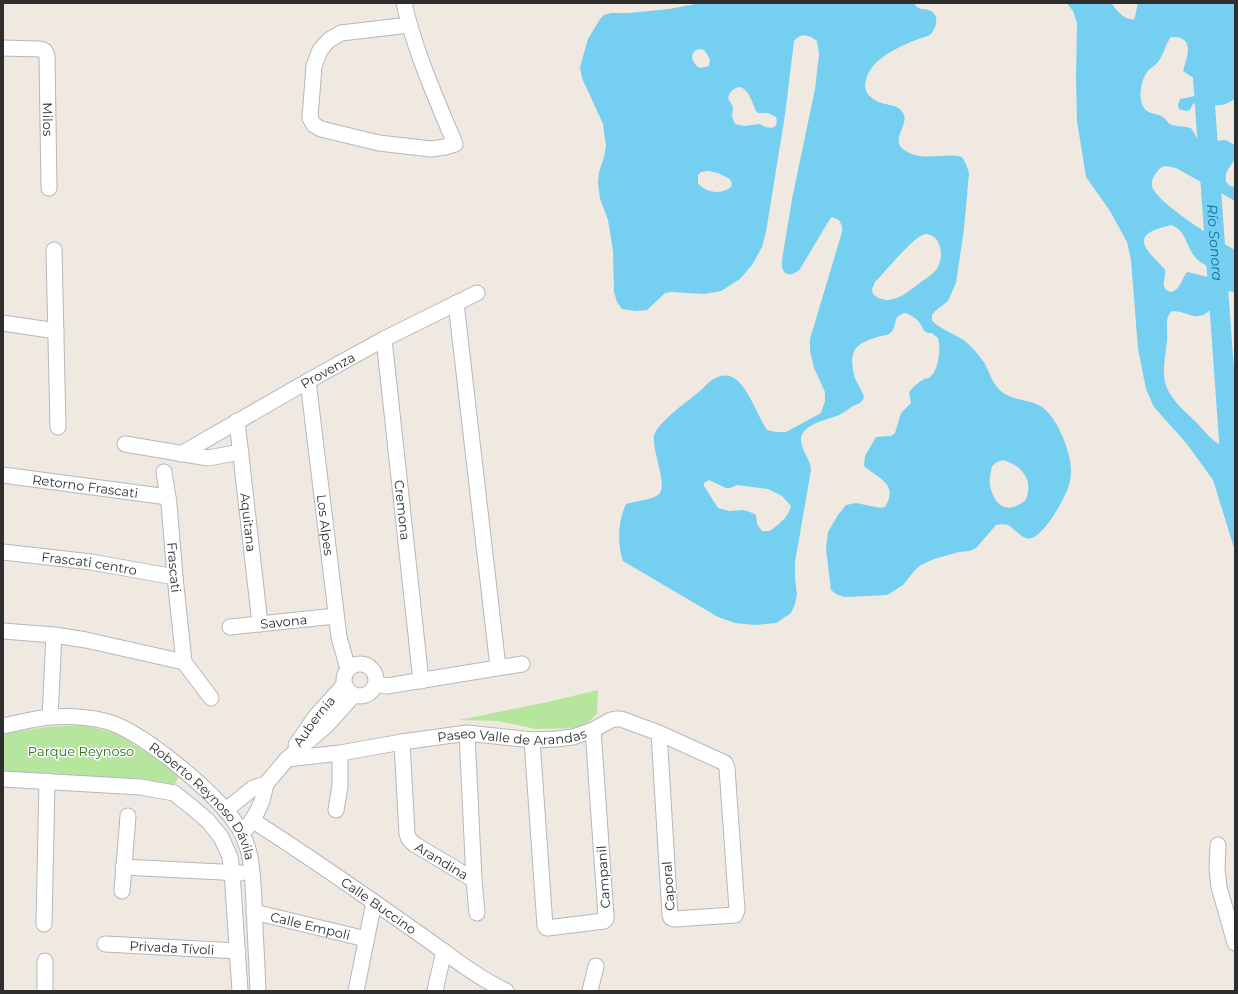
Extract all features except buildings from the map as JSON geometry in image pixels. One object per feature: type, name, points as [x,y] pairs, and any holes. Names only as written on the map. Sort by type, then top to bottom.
[{"type":"street","points":[[404,3],[409,25],[427,75],[455,144],[431,149],[379,143],[321,129],[314,125],[310,118],[310,107],[314,66],[320,50],[329,40],[341,33],[409,25]]},
{"type":"street","name":"Milos","points":[[3,48],[40,49],[45,51],[47,56],[49,188]]},
{"type":"street","points":[[54,250],[58,427]]},
{"type":"street","name":"Provenza","points":[[181,454],[384,339],[477,293]]},
{"type":"street","points":[[456,303],[498,668]]},
{"type":"street","points":[[3,323],[56,331]]},
{"type":"street","name":"Cremona","points":[[384,339],[421,681]]},
{"type":"street","name":"Los Alpes","points":[[308,381],[336,616],[340,644],[348,669]]},
{"type":"street","name":"Aquitana","points":[[237,421],[260,624]]},
{"type":"street","points":[[125,444],[208,458],[241,452]]},
{"type":"street","name":"Frascati","points":[[164,472],[168,497],[184,662]]},
{"type":"street","name":"Retorno Frascati","points":[[3,475],[168,497]]},
{"type":"street","name":"Frascati centro","points":[[3,552],[91,562],[175,577]]},
{"type":"street","name":"Savona","points":[[230,627],[336,616]]},
{"type":"street","points":[[3,631],[54,635],[86,640],[184,662],[211,698]]},
{"type":"street","points":[[50,717],[54,635]]},
{"type":"street","points":[[364,664],[370,667],[374,672],[376,684],[367,695],[361,696],[349,690],[344,677],[348,669],[352,666],[364,664]]},
{"type":"street","points":[[376,684],[387,686],[522,664]]},
{"type":"street","name":"Aubernia","points":[[243,835],[262,801],[266,784],[287,759],[326,726],[349,690]]},
{"type":"street","name":"Roberto Reynoso Dávila","points":[[3,726],[50,717],[86,718],[107,722],[122,728],[158,750],[190,775],[226,810],[243,835],[248,850],[252,874],[258,991]]},
{"type":"street","name":"Paseo Valle de Arandas","points":[[287,759],[340,754],[402,742],[466,733],[532,740],[573,737],[594,730],[616,718],[659,733],[725,763]]},
{"type":"street","name":"Campanil","points":[[532,740],[544,923],[547,928],[604,921],[606,916],[594,730]]},
{"type":"street","name":"Arandina","points":[[466,733],[474,880]]},
{"type":"street","name":"Caporal","points":[[659,733],[671,918],[735,915],[736,913],[727,768],[725,763]]},
{"type":"street","name":"Arandina","points":[[402,742],[407,834],[409,839],[414,844],[474,880]]},
{"type":"street","points":[[336,810],[340,786],[340,754]]},
{"type":"street","points":[[174,793],[190,775]]},
{"type":"street","name":"Roberto Reynoso Dávila","points":[[3,779],[47,787],[140,787],[174,793],[194,808],[208,821],[221,837],[230,857],[226,871],[238,951],[240,991]]},
{"type":"street","name":"Aubernia","points":[[226,810],[253,788],[266,784]]},
{"type":"street","points":[[44,924],[47,787]]},
{"type":"street","points":[[122,891],[128,816]]},
{"type":"street","name":"Calle Buccino","points":[[252,820],[374,902],[476,975],[506,991]]},
{"type":"street","points":[[1218,845],[1217,869],[1219,887],[1235,943]]},
{"type":"street","points":[[123,867],[226,871],[252,874]]},
{"type":"street","points":[[474,880],[477,913]]},
{"type":"street","points":[[356,991],[374,902]]},
{"type":"street","name":"Calle Empoli","points":[[254,912],[366,939]]},
{"type":"street","name":"Privada Tívoli","points":[[105,944],[238,951]]},
{"type":"street","points":[[435,991],[444,951]]},
{"type":"street","points":[[45,962],[45,991]]},
{"type":"street","points":[[590,991],[596,966]]},
{"type":"green space","points":[[598,690],[597,714],[582,728],[536,729],[499,721],[459,720],[543,703]]},
{"type":"green space","name":"Parque Reynoso","points":[[84,725],[118,734],[180,774],[173,787],[3,775],[3,734],[45,727]]},
{"type":"water","points":[[701,3],[914,3],[919,8],[934,13],[936,23],[930,35],[902,46],[883,57],[869,71],[865,83],[865,89],[870,96],[878,102],[899,108],[902,111],[905,119],[899,141],[903,149],[910,153],[924,156],[962,157],[966,164],[969,173],[964,229],[956,283],[948,301],[935,311],[932,315],[932,320],[934,323],[971,346],[985,364],[994,383],[1002,392],[1011,397],[1037,404],[1042,407],[1048,412],[1058,427],[1066,446],[1071,464],[1070,479],[1066,494],[1057,510],[1041,532],[1036,536],[1032,538],[1025,538],[1008,525],[996,525],[976,548],[970,551],[959,552],[934,559],[921,565],[903,585],[887,595],[844,597],[831,590],[826,549],[828,532],[846,505],[856,503],[881,508],[885,507],[890,493],[888,487],[881,479],[864,466],[865,456],[876,437],[891,436],[895,433],[901,413],[911,403],[909,392],[914,386],[933,374],[937,364],[939,353],[938,338],[932,333],[927,333],[916,319],[904,313],[897,317],[894,328],[890,333],[866,341],[856,348],[852,358],[852,366],[856,381],[864,397],[862,401],[841,414],[811,425],[803,433],[801,438],[802,447],[811,466],[811,470],[795,562],[797,594],[791,613],[776,623],[755,625],[735,623],[718,617],[623,561],[619,532],[621,517],[626,504],[654,497],[660,493],[662,488],[661,475],[654,442],[656,430],[667,418],[711,381],[722,376],[729,376],[737,380],[743,386],[752,401],[767,430],[786,432],[821,413],[825,401],[825,392],[814,368],[810,351],[810,339],[842,232],[842,226],[839,220],[832,217],[800,269],[789,274],[783,270],[782,260],[792,199],[815,89],[819,54],[817,41],[811,37],[803,35],[794,41],[785,115],[766,232],[762,247],[752,265],[740,279],[721,291],[704,294],[665,293],[647,310],[636,311],[622,309],[617,302],[614,292],[613,251],[608,220],[600,199],[598,183],[599,172],[606,146],[603,124],[582,78],[580,67],[588,39],[604,15],[611,13],[629,13],[669,9]],"holes":[[[696,50],[704,50],[710,59],[709,66],[701,68],[696,65],[692,57],[692,54]],[[739,87],[742,88],[750,96],[758,113],[768,113],[776,117],[777,121],[775,127],[770,128],[760,124],[744,126],[735,124],[732,117],[733,107],[728,98],[733,90]],[[708,171],[718,173],[730,179],[732,184],[727,190],[718,192],[709,191],[698,183],[698,175],[701,172]],[[925,234],[931,235],[938,242],[941,254],[939,265],[936,270],[910,290],[898,297],[885,300],[873,294],[872,289],[875,282],[907,248]],[[1003,460],[1019,468],[1028,483],[1028,489],[1024,502],[1015,507],[1008,508],[997,502],[990,487],[992,466]],[[709,480],[726,488],[737,485],[768,489],[782,496],[791,506],[790,510],[780,523],[770,531],[762,531],[757,524],[756,515],[743,510],[729,511],[718,508],[704,486],[704,483]]]},
{"type":"water","points":[[1067,3],[1111,3],[1124,17],[1134,19],[1138,3],[1235,3],[1235,99],[1220,105],[1196,102],[1192,105],[1190,110],[1186,111],[1179,109],[1178,105],[1180,99],[1197,94],[1202,90],[1203,86],[1183,71],[1188,54],[1188,48],[1187,43],[1179,37],[1171,37],[1158,62],[1147,72],[1140,94],[1142,105],[1145,109],[1161,116],[1168,123],[1191,128],[1201,142],[1226,140],[1235,145],[1235,158],[1227,172],[1226,182],[1230,186],[1235,187],[1235,201],[1176,168],[1165,166],[1159,169],[1152,181],[1152,186],[1164,202],[1189,221],[1235,250],[1235,292],[1227,291],[1208,312],[1199,316],[1172,311],[1168,317],[1164,372],[1167,388],[1174,400],[1210,437],[1235,459],[1235,551],[1213,480],[1187,444],[1154,407],[1146,389],[1138,349],[1131,260],[1127,242],[1110,211],[1086,177],[1077,121],[1077,23],[1073,11]],"holes":[[[1171,225],[1176,227],[1183,234],[1195,257],[1211,271],[1210,276],[1207,277],[1188,272],[1186,273],[1177,289],[1171,292],[1165,289],[1164,286],[1165,270],[1145,247],[1144,242],[1145,237],[1154,230]]]},
{"type":"waterway","name":"Río Sonora","points":[[1203,78],[1232,482],[1235,492]]}]
